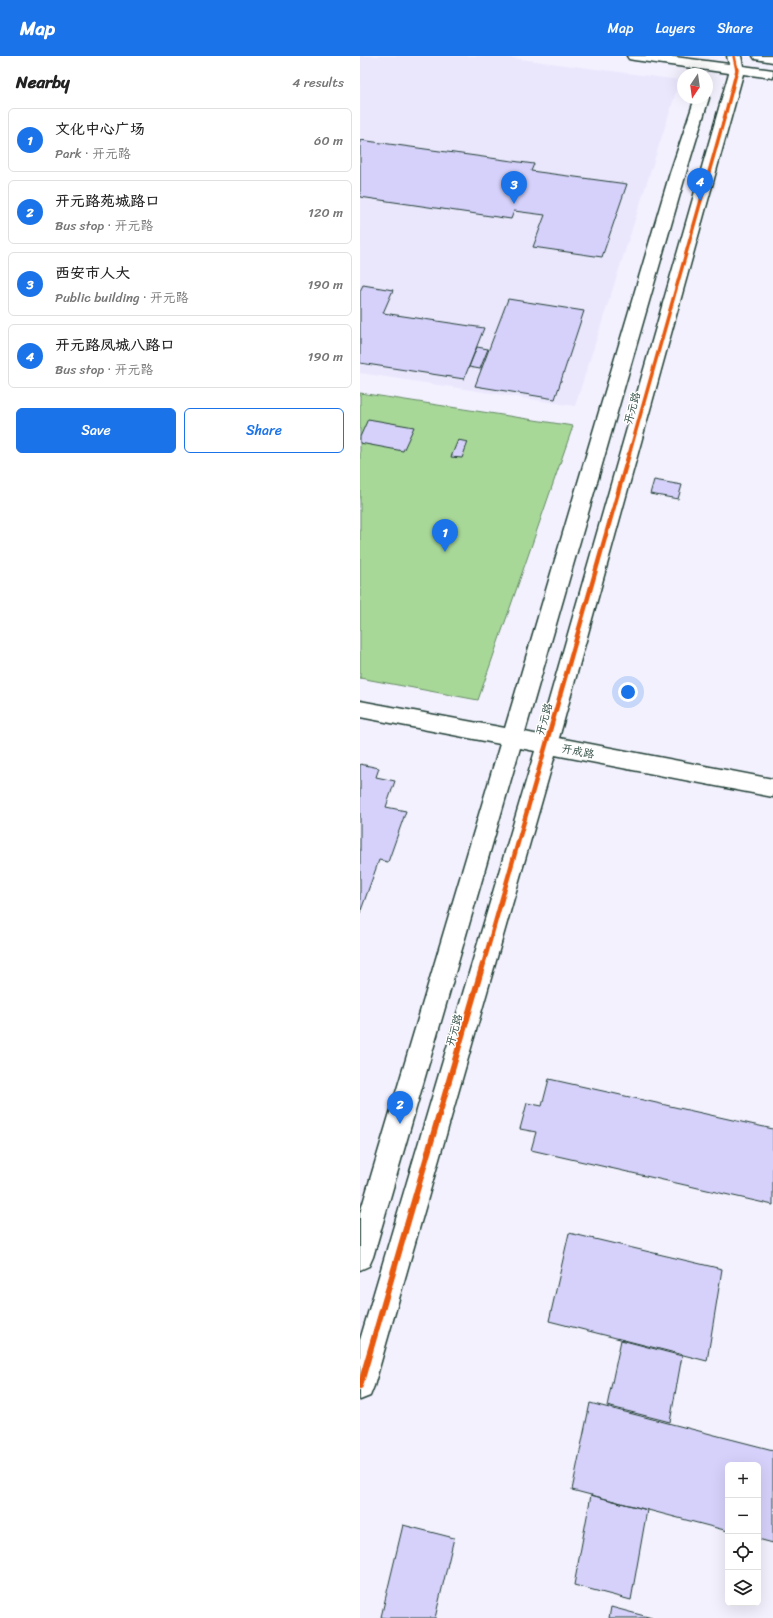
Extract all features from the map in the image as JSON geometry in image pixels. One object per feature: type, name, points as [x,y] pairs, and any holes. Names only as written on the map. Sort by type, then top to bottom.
[{"type":"street","points":[[634,56],[711,73],[733,61],[773,74]]},
{"type":"street","points":[[760,56],[773,58]]},
{"type":"street","name":"开元路","points":[[360,1386],[547,745],[733,61]]},
{"type":"street","name":"开元路","points":[[360,1257],[678,174],[700,104]]},
{"type":"street","name":"开成路","points":[[360,709],[773,788]]},
{"type":"shaded area","points":[[360,56],[498,56],[677,80],[677,89],[575,406],[360,373]]},
{"type":"green space","points":[[360,393],[573,426],[478,700],[360,678]]},
{"type":"building","points":[[360,140],[534,164],[531,171],[627,184],[602,257],[533,247],[545,215],[514,211],[511,219],[360,197]]},
{"type":"building","points":[[363,285],[393,290],[383,313],[484,328],[464,379],[360,363],[360,291]]},
{"type":"building","points":[[508,299],[584,311],[555,399],[475,386]]},
{"type":"building","points":[[477,347],[488,349],[480,369],[469,367]]},
{"type":"building","points":[[368,419],[414,427],[403,451],[360,443],[360,437]]},
{"type":"building","points":[[458,440],[468,442],[462,458],[451,457]]},
{"type":"building","points":[[654,480],[682,485],[678,499],[650,494]]},
{"type":"building","points":[[360,764],[379,768],[376,777],[395,781],[386,807],[406,811],[388,862],[379,860],[360,913]]},
{"type":"building","points":[[549,1079],[773,1129],[773,1205],[531,1150],[536,1132],[520,1129],[527,1103],[542,1106]]},
{"type":"building","points":[[569,1233],[722,1269],[707,1361],[549,1321]]},
{"type":"building","points":[[621,1340],[682,1356],[670,1422],[607,1406]]},
{"type":"building","points":[[590,1403],[773,1450],[773,1543],[761,1540],[761,1462],[725,1462],[725,1530],[572,1490]]},
{"type":"building","points":[[591,1495],[647,1510],[631,1600],[574,1585]]},
{"type":"building","points":[[403,1525],[454,1538],[435,1618],[381,1617]]},
{"type":"building","points":[[611,1607],[652,1618],[609,1618]]},
{"type":"cycle path","points":[[360,1386],[547,745],[726,112],[737,70],[734,56]]},
{"type":"place","name":"开元路凤城八路口","points":[[700,201]]},
{"type":"place","name":"西安市人大","points":[[514,204]]},
{"type":"place","name":"文化中心广场","points":[[445,552]]},
{"type":"place","name":"开元路苑城路口","points":[[400,1124]]}]
